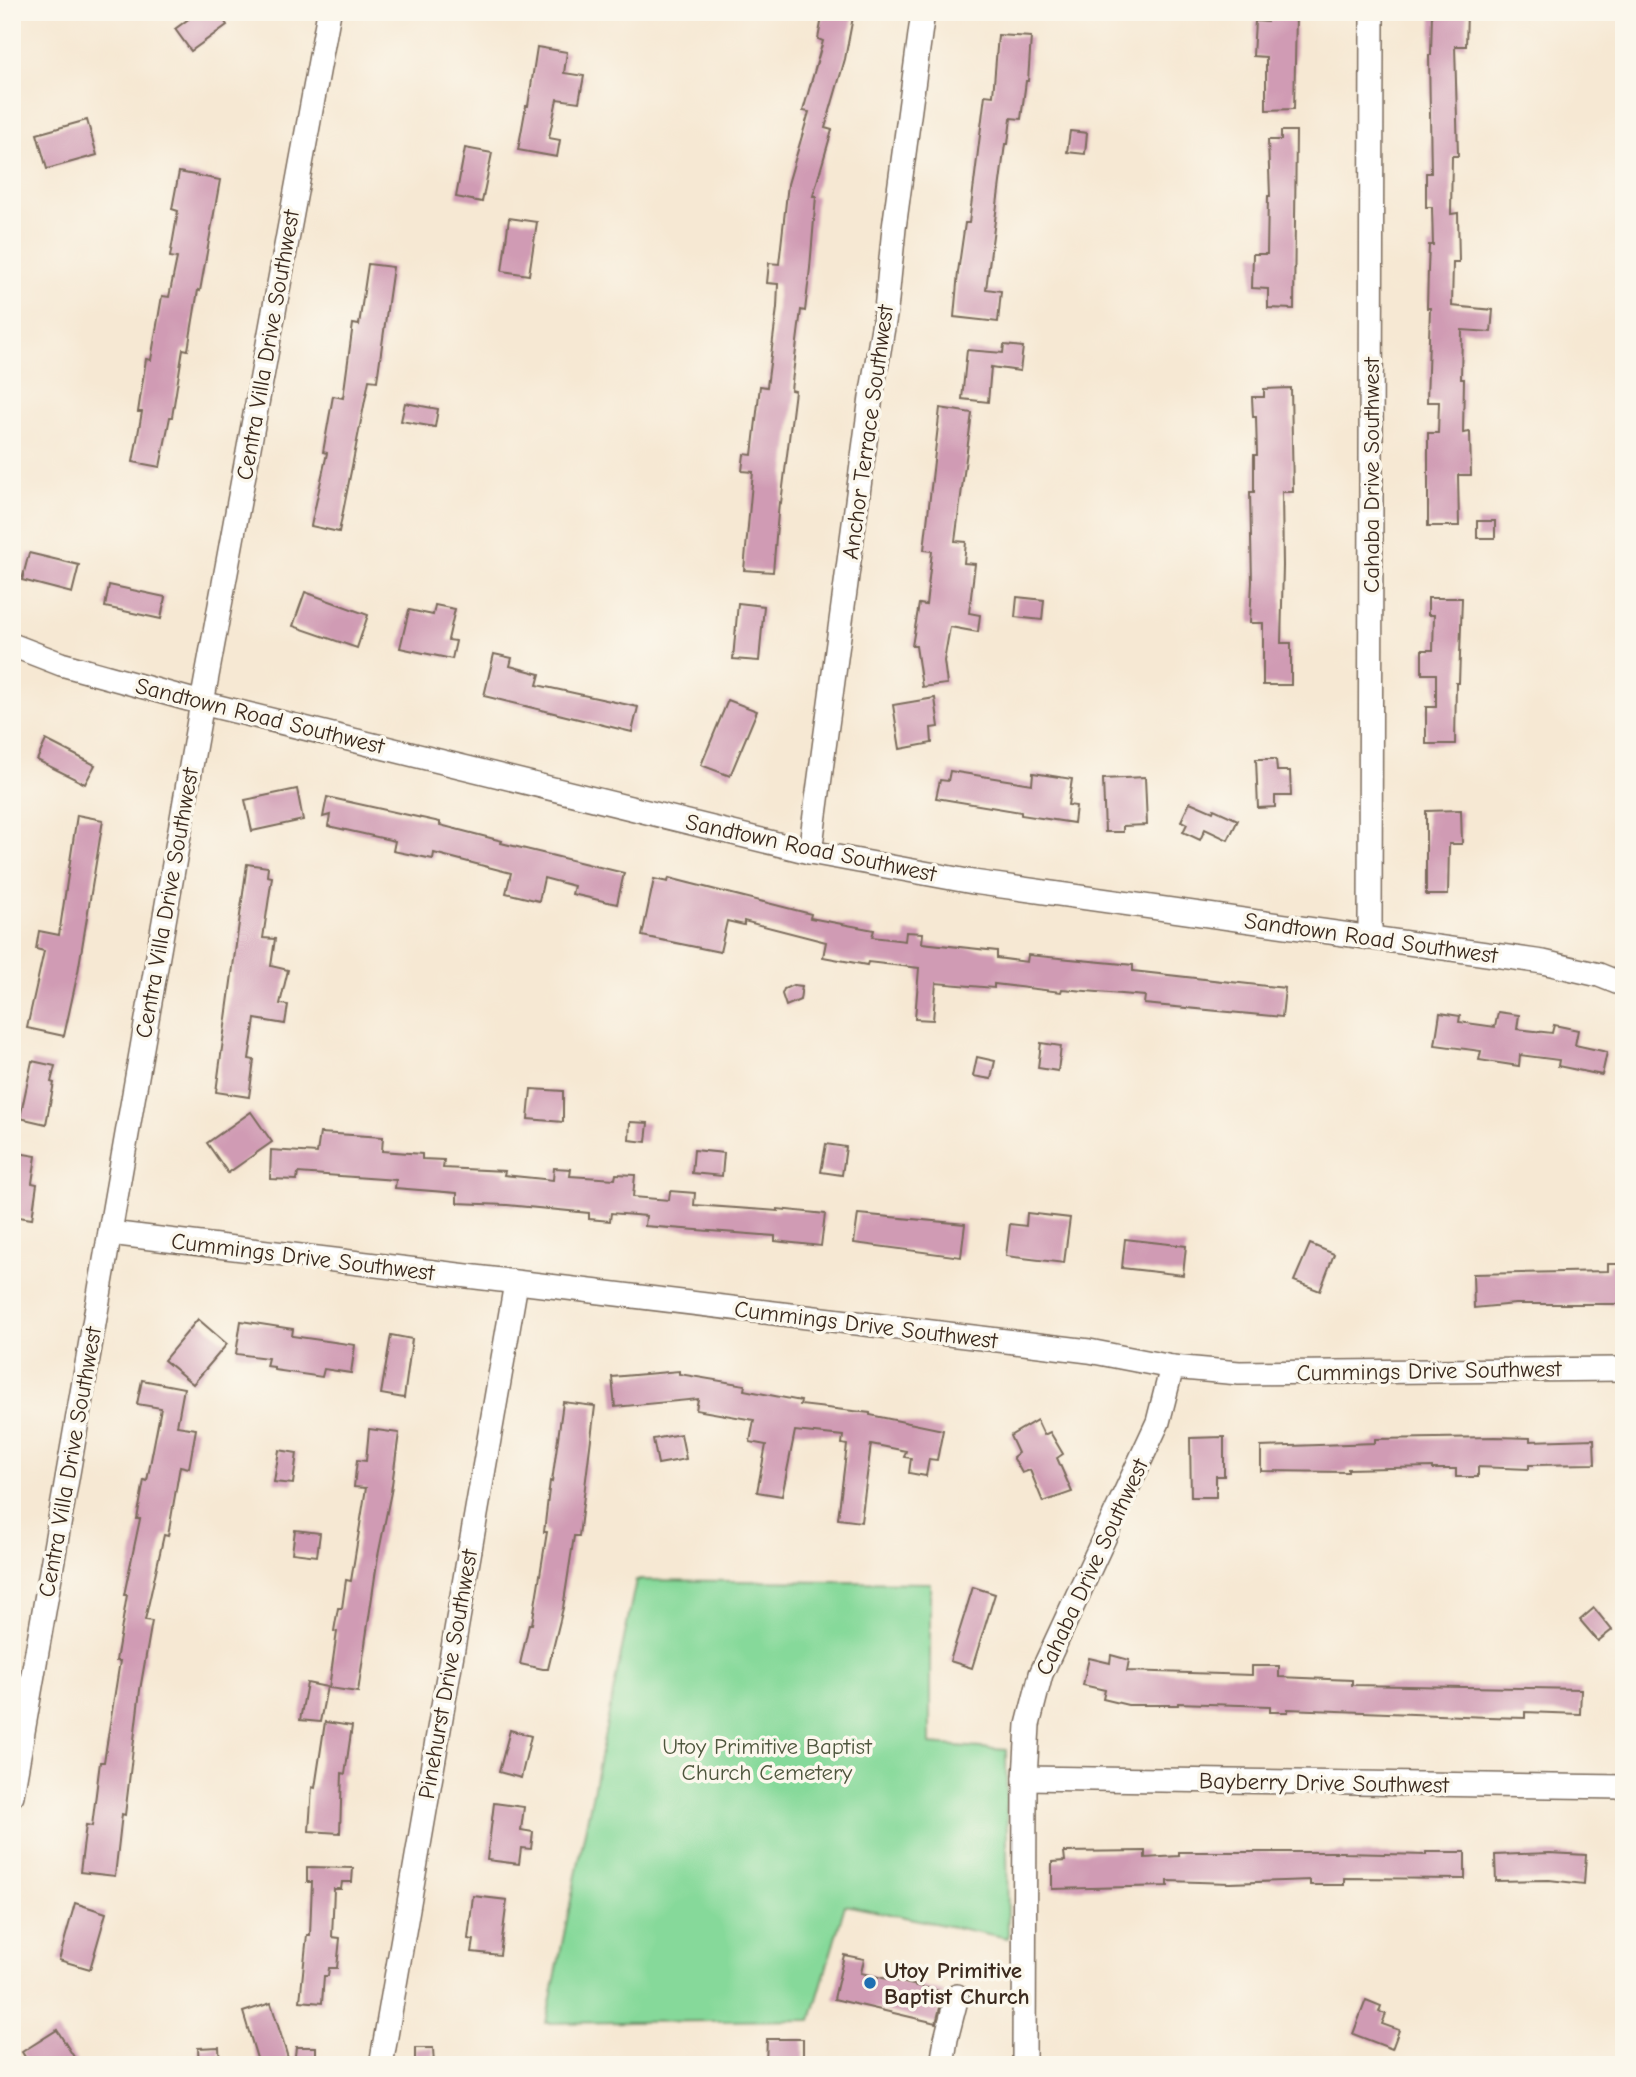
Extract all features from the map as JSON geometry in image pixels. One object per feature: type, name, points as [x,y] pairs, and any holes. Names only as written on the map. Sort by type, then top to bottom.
[{"type":"street","name":"Centra Villa Drive Southwest","points":[[12,1795],[15,1764],[202,703],[330,12]]},
{"type":"street","name":"Anchor Terrace Southwest","points":[[810,852],[871,397],[886,310],[894,228],[923,12]]},
{"type":"street","name":"Cahaba Drive Southwest","points":[[1370,938],[1372,12]]},
{"type":"street","name":"Sandtown Road Southwest","points":[[12,645],[61,664],[202,703],[810,852],[973,882],[1542,962],[1599,975],[1624,985]]},
{"type":"street","name":"Cummings Drive Southwest","points":[[110,1233],[1089,1351],[1172,1367],[1239,1373],[1624,1369]]},
{"type":"street","name":"Pinehurst Drive Southwest","points":[[381,2065],[516,1283]]},
{"type":"street","name":"Cahaba Drive Southwest","points":[[1024,2065],[1025,1778],[1028,1725],[1041,1674],[1158,1422],[1172,1367]]},
{"type":"street","name":"Bayberry Drive Southwest","points":[[1025,1778],[1624,1787]]},
{"type":"street","points":[[942,2065],[957,1996]]},
{"type":"green space","name":"Utoy Primitive Baptist Church Cemetery","points":[[636,1580],[930,1583],[930,1744],[1006,1750],[1008,1938],[845,1905],[811,2020],[546,2023]]},
{"type":"building","points":[[198,12],[218,12],[227,25],[191,51],[175,29]]},
{"type":"building","points":[[823,12],[854,12],[845,59],[825,128],[832,130],[813,196],[816,196],[810,268],[805,311],[801,310],[791,390],[795,391],[781,503],[779,502],[773,572],[744,570],[753,472],[742,471],[744,454],[752,455],[760,386],[767,387],[777,308],[778,284],[767,283],[769,263],[779,264],[788,184],[809,112],[803,111],[823,41],[818,39]]},
{"type":"building","points":[[1432,12],[1467,12],[1466,46],[1455,46],[1458,156],[1452,156],[1451,214],[1458,213],[1459,262],[1453,262],[1452,306],[1493,310],[1491,332],[1462,330],[1463,433],[1470,432],[1471,475],[1458,475],[1459,526],[1428,526],[1428,433],[1438,433],[1439,402],[1427,402],[1430,308],[1427,308],[1428,270],[1429,245],[1433,245],[1432,207],[1426,207],[1426,173],[1431,173],[1429,55]]},
{"type":"building","points":[[1268,13],[1296,15],[1294,109],[1266,110],[1266,57],[1253,56],[1255,21],[1267,22]]},
{"type":"building","points":[[998,35],[1031,37],[1028,81],[1021,119],[1011,118],[1008,144],[1005,144],[986,289],[1001,291],[998,322],[954,317],[958,272],[965,223],[969,223],[985,95],[993,96]]},
{"type":"building","points":[[537,47],[567,52],[564,73],[584,76],[579,102],[557,99],[549,138],[560,140],[557,157],[518,150]]},
{"type":"building","points":[[87,120],[97,155],[47,169],[37,134]]},
{"type":"building","points":[[1070,131],[1087,133],[1085,154],[1067,152]]},
{"type":"building","points":[[1281,131],[1296,131],[1294,309],[1268,308],[1268,289],[1252,288],[1253,254],[1267,254],[1270,196],[1268,140],[1281,140]]},
{"type":"building","points":[[465,148],[492,153],[482,202],[456,197]]},
{"type":"building","points":[[179,172],[220,180],[188,350],[183,349],[172,417],[160,467],[133,462],[142,412],[138,412],[146,359],[151,360],[162,296],[169,297],[177,258],[170,257],[178,211],[172,209]]},
{"type":"building","points":[[509,218],[537,222],[529,275],[502,271]]},
{"type":"building","points":[[368,264],[393,267],[377,381],[369,380],[339,532],[311,526],[327,453],[323,452],[333,396],[343,398],[353,324],[359,325]]},
{"type":"building","points":[[1004,345],[1023,347],[1020,371],[991,367],[988,402],[962,399],[967,350],[1003,353]]},
{"type":"building","points":[[1291,388],[1293,492],[1282,492],[1281,643],[1291,643],[1291,685],[1263,685],[1263,623],[1250,623],[1250,492],[1254,492],[1254,455],[1257,455],[1256,417],[1253,417],[1252,397],[1264,397],[1264,389]]},
{"type":"building","points":[[405,403],[438,409],[435,427],[401,421]]},
{"type":"building","points":[[940,408],[972,413],[955,541],[966,542],[964,563],[975,564],[969,613],[980,615],[978,632],[950,627],[944,661],[947,684],[922,687],[916,646],[912,646],[919,604],[926,605],[932,551],[924,550]]},
{"type":"building","points":[[1477,521],[1495,521],[1495,538],[1477,538]]},
{"type":"building","points":[[29,553],[79,565],[72,593],[22,580]]},
{"type":"building","points":[[109,585],[165,597],[161,619],[105,607]]},
{"type":"building","points":[[305,592],[368,615],[357,648],[293,626]]},
{"type":"building","points":[[1017,597],[1044,600],[1042,620],[1015,617]]},
{"type":"building","points":[[1428,598],[1462,598],[1455,744],[1426,744],[1426,707],[1436,707],[1436,674],[1422,674],[1422,650],[1433,650],[1434,615],[1428,615]]},
{"type":"building","points":[[738,603],[764,606],[759,661],[733,659]]},
{"type":"building","points":[[435,605],[455,609],[448,640],[456,641],[452,659],[400,648],[409,610],[433,615]]},
{"type":"building","points":[[494,654],[512,658],[510,666],[540,674],[537,685],[638,707],[632,732],[484,696]]},
{"type":"building","points":[[935,698],[939,727],[931,728],[932,743],[900,749],[893,705]]},
{"type":"building","points":[[728,700],[757,711],[730,776],[701,765]]},
{"type":"building","points":[[46,740],[95,765],[85,784],[37,760]]},
{"type":"building","points":[[1256,759],[1276,759],[1277,771],[1290,771],[1291,796],[1275,796],[1275,807],[1258,808]]},
{"type":"building","points":[[950,771],[1032,784],[1033,773],[1072,779],[1068,805],[1076,806],[1074,823],[936,798],[940,780],[948,781]]},
{"type":"building","points":[[1145,777],[1147,825],[1123,826],[1123,832],[1105,832],[1103,779]]},
{"type":"building","points":[[297,789],[303,820],[252,831],[245,800]]},
{"type":"building","points":[[327,797],[440,822],[440,825],[502,841],[501,843],[624,873],[617,904],[572,894],[574,886],[544,878],[539,901],[506,893],[511,873],[434,853],[433,859],[393,851],[395,841],[328,826],[330,815],[323,817]]},
{"type":"building","points":[[1190,802],[1238,820],[1228,840],[1205,829],[1200,840],[1183,832],[1187,824],[1181,821]]},
{"type":"building","points":[[1461,810],[1462,844],[1449,844],[1448,895],[1426,895],[1426,811]]},
{"type":"building","points":[[77,815],[103,820],[78,972],[64,1036],[27,1028],[44,951],[36,949],[39,931],[59,935]]},
{"type":"building","points":[[247,864],[268,867],[267,876],[272,877],[263,938],[275,939],[271,966],[288,970],[280,1004],[288,1005],[285,1024],[255,1019],[249,1059],[254,1060],[249,1097],[216,1092]]},
{"type":"building","points":[[669,878],[811,914],[810,918],[874,930],[872,937],[905,941],[906,932],[923,933],[922,943],[997,951],[997,958],[1027,962],[1028,955],[1133,965],[1133,971],[1285,988],[1282,1017],[1144,1004],[1145,996],[1062,989],[1061,992],[994,984],[994,988],[936,983],[933,1020],[915,1019],[919,968],[868,962],[867,965],[823,957],[826,942],[744,921],[744,925],[727,921],[720,952],[642,936],[654,879],[668,882]]},
{"type":"building","points":[[793,985],[802,986],[800,1000],[786,1006],[782,994],[784,989]]},
{"type":"building","points":[[1498,1012],[1519,1015],[1517,1029],[1552,1033],[1554,1025],[1578,1030],[1575,1045],[1607,1052],[1602,1075],[1558,1066],[1559,1060],[1520,1055],[1519,1066],[1479,1060],[1481,1051],[1435,1045],[1440,1013],[1460,1016],[1459,1022],[1495,1027]]},
{"type":"building","points":[[1041,1043],[1061,1046],[1058,1071],[1038,1068]]},
{"type":"building","points":[[977,1057],[995,1061],[991,1079],[973,1076]]},
{"type":"building","points":[[32,1061],[55,1066],[46,1124],[20,1118]]},
{"type":"building","points":[[531,1089],[563,1091],[563,1122],[528,1119]]},
{"type":"building","points":[[251,1112],[272,1142],[228,1173],[207,1143]]},
{"type":"building","points":[[630,1122],[648,1123],[646,1142],[629,1140]]},
{"type":"building","points":[[320,1133],[383,1137],[382,1151],[422,1154],[422,1159],[444,1160],[443,1168],[505,1171],[504,1175],[553,1180],[554,1168],[571,1169],[570,1176],[615,1179],[616,1174],[635,1175],[633,1197],[669,1200],[670,1191],[695,1193],[694,1205],[825,1214],[821,1246],[775,1241],[775,1236],[645,1226],[646,1216],[611,1213],[610,1221],[589,1219],[589,1213],[457,1203],[457,1193],[395,1188],[396,1180],[298,1173],[297,1180],[270,1179],[271,1150],[317,1153]]},
{"type":"building","points":[[826,1144],[846,1147],[842,1175],[821,1172]]},
{"type":"building","points":[[694,1150],[724,1153],[722,1176],[692,1173]]},
{"type":"building","points":[[12,1152],[36,1156],[32,1183],[37,1184],[32,1219],[12,1216]]},
{"type":"building","points":[[1027,1213],[1070,1218],[1064,1263],[1006,1256],[1010,1224],[1026,1226]]},
{"type":"building","points":[[858,1214],[965,1224],[961,1257],[854,1243]]},
{"type":"building","points":[[1125,1239],[1186,1246],[1183,1275],[1122,1268]]},
{"type":"building","points":[[1310,1244],[1334,1254],[1320,1291],[1294,1281]]},
{"type":"building","points":[[1608,1264],[1624,1264],[1624,1304],[1515,1304],[1474,1308],[1473,1274],[1608,1271]]},
{"type":"building","points":[[198,1319],[227,1344],[193,1384],[164,1360]]},
{"type":"building","points":[[241,1321],[293,1329],[292,1336],[355,1345],[351,1373],[324,1369],[322,1377],[274,1370],[274,1367],[266,1366],[268,1358],[236,1354]]},
{"type":"building","points":[[391,1335],[412,1339],[404,1398],[381,1394]]},
{"type":"building","points":[[679,1371],[679,1374],[745,1385],[744,1390],[801,1401],[800,1405],[870,1413],[943,1430],[937,1460],[929,1459],[926,1476],[909,1473],[911,1458],[904,1457],[906,1451],[871,1444],[861,1522],[838,1519],[847,1445],[842,1444],[843,1436],[795,1431],[782,1496],[757,1492],[766,1445],[750,1442],[754,1420],[696,1410],[698,1399],[615,1407],[612,1377]]},
{"type":"building","points":[[142,1380],[184,1388],[177,1426],[196,1429],[189,1468],[180,1466],[168,1536],[164,1535],[145,1620],[152,1621],[115,1876],[80,1872],[86,1825],[92,1826],[100,1762],[104,1762],[120,1661],[116,1661],[127,1595],[124,1595],[140,1519],[137,1519],[144,1480],[147,1481],[161,1408],[137,1404]]},
{"type":"building","points":[[563,1402],[595,1406],[579,1536],[574,1536],[563,1608],[548,1669],[543,1669],[520,1664],[529,1624],[532,1624],[547,1532],[544,1532],[550,1481],[552,1482]]},
{"type":"building","points":[[1037,1420],[1044,1435],[1050,1432],[1063,1454],[1057,1458],[1072,1492],[1043,1502],[1030,1470],[1022,1473],[1013,1457],[1018,1453],[1010,1436]]},
{"type":"building","points":[[369,1429],[399,1433],[358,1692],[329,1688],[338,1608],[342,1608],[346,1580],[351,1581],[366,1488],[354,1487],[357,1460],[366,1461]]},
{"type":"building","points":[[681,1434],[686,1459],[658,1464],[653,1439]]},
{"type":"building","points":[[1224,1437],[1224,1476],[1216,1476],[1216,1497],[1191,1497],[1190,1438]]},
{"type":"building","points":[[1530,1438],[1530,1441],[1594,1439],[1595,1464],[1529,1465],[1529,1469],[1478,1467],[1478,1477],[1456,1477],[1456,1469],[1432,1467],[1348,1469],[1348,1472],[1261,1471],[1261,1447],[1375,1443],[1375,1439]]},
{"type":"building","points":[[279,1450],[297,1453],[293,1484],[274,1482]]},
{"type":"building","points":[[295,1530],[320,1533],[317,1556],[292,1553]]},
{"type":"building","points":[[973,1587],[995,1594],[972,1668],[950,1661]]},
{"type":"building","points":[[1594,1608],[1612,1630],[1598,1641],[1580,1620]]},
{"type":"building","points":[[1111,1655],[1129,1660],[1127,1671],[1252,1675],[1252,1666],[1279,1666],[1279,1677],[1352,1680],[1352,1685],[1581,1689],[1580,1714],[1525,1712],[1525,1718],[1288,1709],[1288,1712],[1270,1712],[1270,1706],[1178,1703],[1128,1705],[1103,1699],[1105,1690],[1083,1685],[1089,1658],[1110,1663]]},
{"type":"building","points":[[307,1683],[327,1687],[320,1722],[300,1720]]},
{"type":"building","points":[[325,1722],[352,1726],[345,1774],[342,1773],[340,1833],[309,1831],[312,1787],[315,1788]]},
{"type":"building","points":[[510,1730],[531,1736],[521,1778],[499,1772]]},
{"type":"building","points":[[494,1803],[524,1807],[521,1830],[533,1832],[531,1849],[521,1848],[519,1864],[487,1860]]},
{"type":"building","points":[[1145,1851],[1145,1858],[1179,1856],[1179,1852],[1426,1855],[1426,1852],[1465,1852],[1465,1879],[1344,1878],[1344,1885],[1310,1885],[1310,1880],[1230,1883],[1168,1881],[1168,1886],[1052,1889],[1052,1862],[1065,1861],[1064,1852]]},
{"type":"building","points":[[1495,1855],[1586,1855],[1584,1884],[1549,1880],[1496,1881]]},
{"type":"building","points":[[307,1867],[353,1868],[352,1882],[342,1882],[341,1889],[334,1889],[332,1937],[340,1938],[337,1968],[329,1968],[328,1976],[324,1976],[322,2003],[300,2001],[307,1935],[310,1935],[312,1882],[307,1882]]},
{"type":"building","points":[[473,1896],[507,1900],[500,1955],[472,1952],[474,1940],[468,1939]]},
{"type":"building","points":[[75,1903],[106,1913],[90,1969],[59,1960]]},
{"type":"building","name":"Utoy Primitive Baptist Church","points":[[844,1955],[864,1959],[861,1973],[944,1992],[936,2023],[834,1999]]},
{"type":"building","points":[[1366,2000],[1381,2006],[1379,2012],[1386,2014],[1382,2024],[1399,2030],[1392,2049],[1353,2034]]},
{"type":"building","points":[[271,2003],[290,2065],[259,2065],[243,2012]]},
{"type":"building","points":[[57,2030],[79,2065],[30,2065],[22,2052]]},
{"type":"building","points":[[767,2039],[803,2039],[803,2065],[766,2065]]},
{"type":"building","points":[[219,2047],[220,2065],[199,2065],[198,2048]]},
{"type":"building","points":[[296,2047],[316,2047],[316,2065],[294,2065]]},
{"type":"building","points":[[415,2048],[433,2048],[434,2065],[415,2065]]},
{"type":"place","name":"Utoy Primitive Baptist Church","points":[[870,1983]]}]
